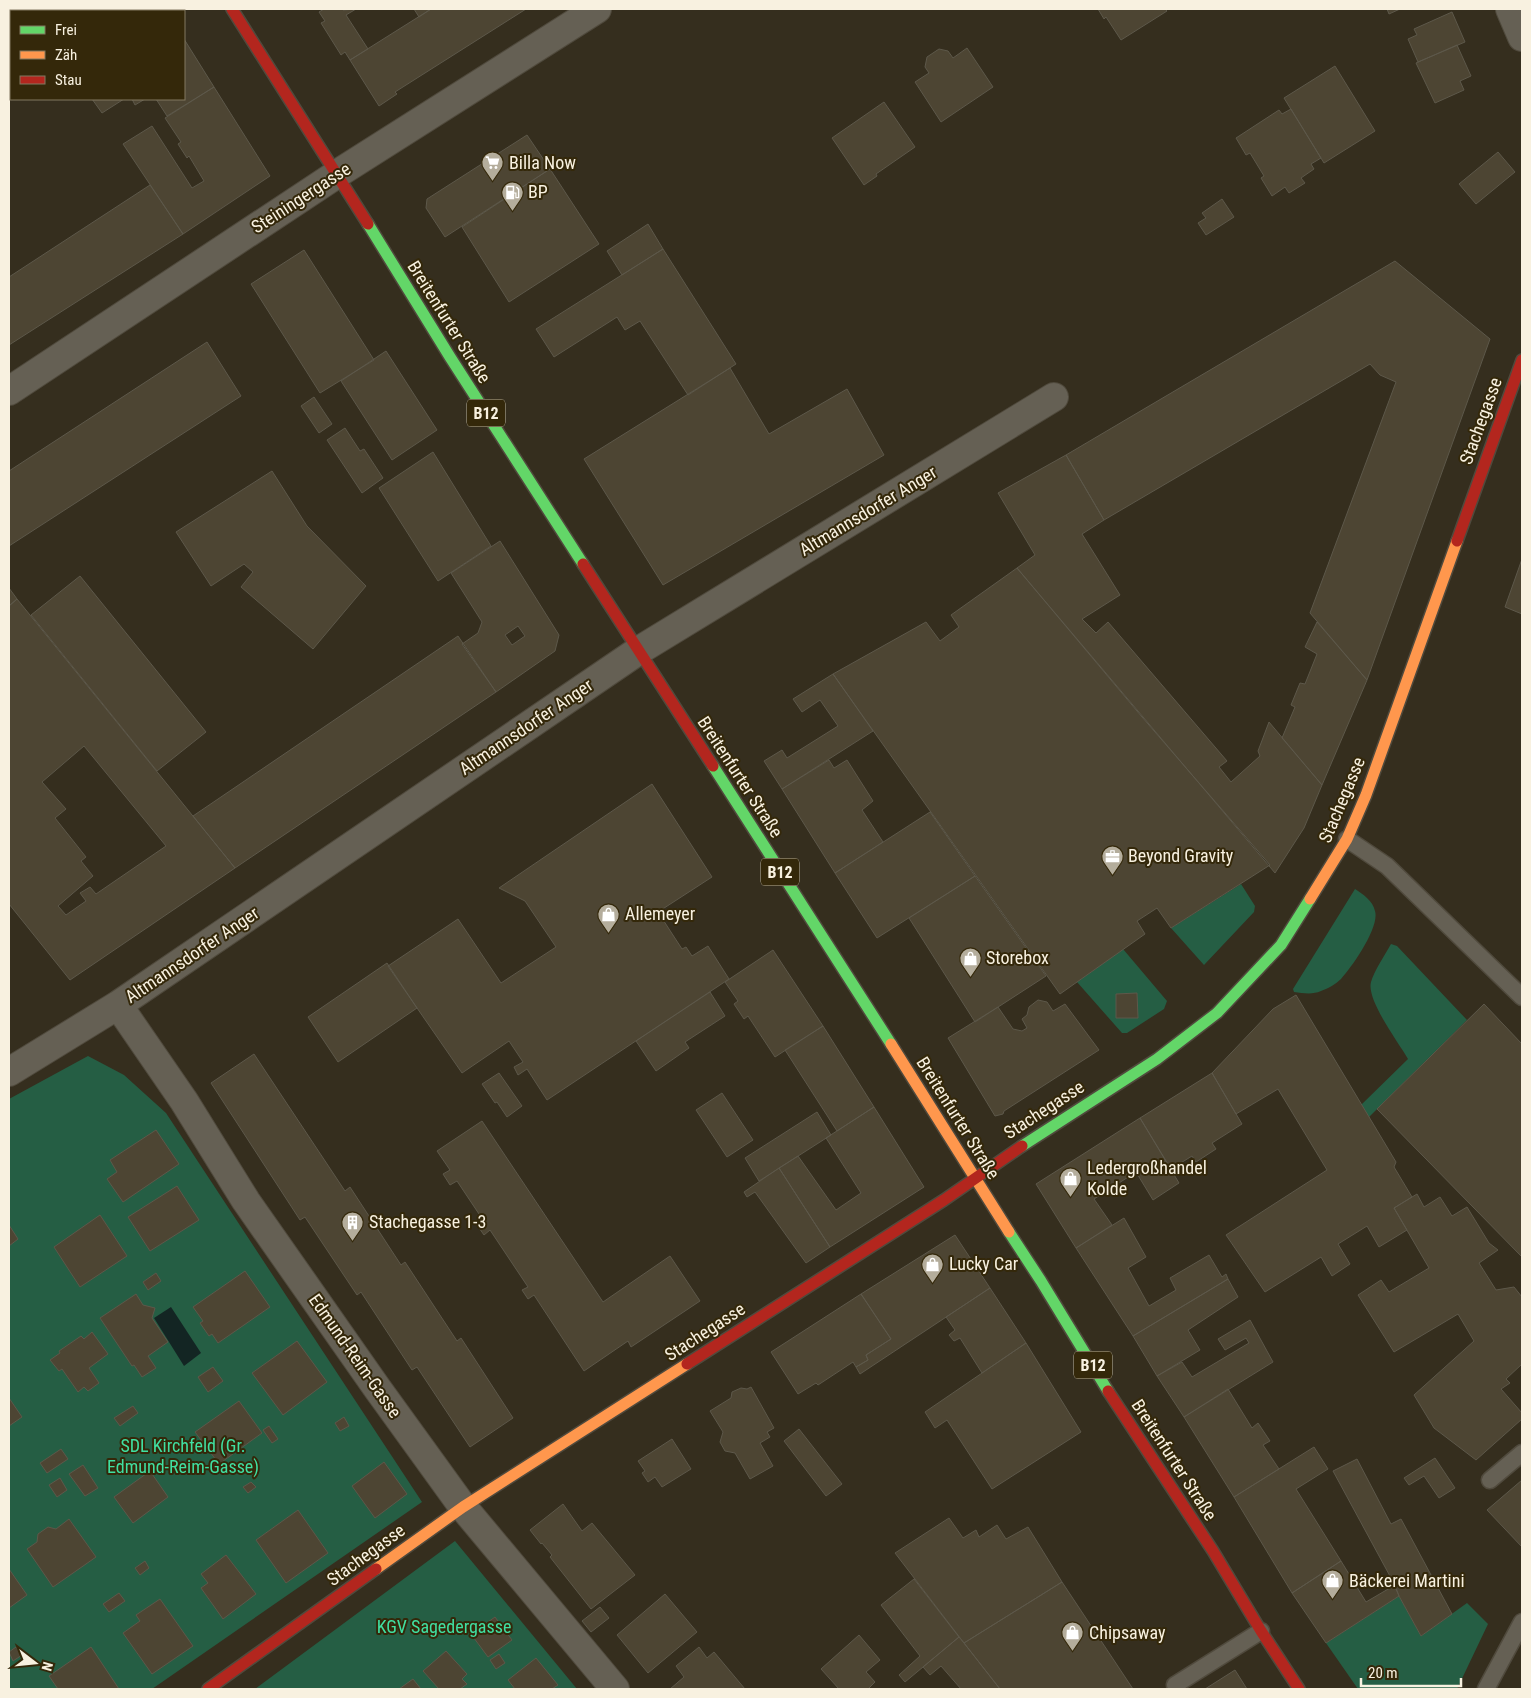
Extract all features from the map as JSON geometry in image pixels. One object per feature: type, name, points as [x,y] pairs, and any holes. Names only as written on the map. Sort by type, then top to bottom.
[{"type":"main road","name":"Breitenfurter Straße","points":[[232,9],[450,357],[917,1084],[1105,1386],[1299,1689]]},
{"type":"main road","name":"Stachegasse","points":[[208,1689],[463,1507],[944,1200],[1012,1152],[1157,1059],[1217,1013],[1281,945],[1348,839],[1522,360]]},
{"type":"street","name":"Steiningergasse","points":[[9,391],[337,174],[596,9]]},
{"type":"street","points":[[1510,9],[1522,37]]},
{"type":"street","name":"Altmannsdorfer Anger","points":[[9,1072],[118,1005],[638,651],[1054,397]]},
{"type":"street","name":"Edmund-Reim-Gasse","points":[[118,1005],[184,1101],[246,1201],[463,1507],[615,1689]]},
{"type":"lane","points":[[1348,839],[1387,866],[1522,997]]},
{"type":"lane","points":[[1490,1480],[1522,1453]]},
{"type":"lane","points":[[1486,1689],[1522,1622]]},
{"type":"lane","points":[[1175,1684],[1261,1631]]},
{"type":"green space","points":[[1241,884],[1255,906],[1254,912],[1204,965],[1171,928]]},
{"type":"green space","points":[[1355,889],[1370,901],[1375,911],[1373,927],[1364,946],[1346,973],[1334,984],[1314,993],[1294,992],[1293,989]]},
{"type":"green space","points":[[1391,944],[1397,946],[1467,1020],[1369,1117],[1361,1105],[1408,1059],[1378,1010],[1371,990],[1372,978]]},
{"type":"green space","points":[[1123,949],[1167,1001],[1164,1009],[1127,1033],[1122,1033],[1077,982]]},
{"type":"green space","name":"SDL Kirchfeld (Gr. Edmund-Reim-Gasse)","points":[[88,1056],[124,1075],[166,1113],[422,1502],[152,1689],[9,1689],[9,1099]]},
{"type":"green space","name":"KGV Sagedergasse","points":[[455,1541],[577,1689],[255,1689]]},
{"type":"green space","points":[[1399,1596],[1421,1636],[1467,1603],[1488,1624],[1457,1689],[1358,1689],[1326,1643]]},
{"type":"water","points":[[171,1307],[201,1353],[184,1366],[154,1318]]},
{"type":"building","points":[[9,9],[32,9],[10,10],[9,51]]},
{"type":"building","points":[[97,9],[124,9],[122,10]]},
{"type":"building","points":[[165,9],[166,10],[122,10]]},
{"type":"building","points":[[324,9],[356,9],[346,15],[368,49],[350,60],[345,52],[341,55],[321,23],[325,21],[319,12]]},
{"type":"building","points":[[414,9],[431,9],[419,17]]},
{"type":"building","points":[[431,9],[526,9],[395,92],[397,94],[379,106],[350,60]]},
{"type":"building","points":[[1098,9],[1165,9],[1167,11],[1121,40],[1106,17],[1104,19]]},
{"type":"building","points":[[1387,9],[1400,9],[1389,14]]},
{"type":"building","points":[[1452,12],[1465,42],[1418,62],[1408,39],[1417,35],[1414,29]]},
{"type":"building","points":[[185,41],[214,87],[167,116],[157,100],[185,100]]},
{"type":"building","points":[[1457,45],[1471,76],[1460,81],[1464,90],[1435,103],[1416,63]]},
{"type":"building","points":[[967,48],[993,87],[941,122],[915,82],[929,73],[925,67],[927,57],[939,49],[948,51],[953,58]]},
{"type":"building","points":[[1335,66],[1375,131],[1324,163],[1284,98]]},
{"type":"building","points":[[214,87],[270,176],[183,234],[123,144],[152,126],[192,188],[204,181],[189,156],[187,158],[178,144],[181,142],[165,118]]},
{"type":"building","points":[[93,100],[122,100],[102,113]]},
{"type":"building","points":[[132,100],[143,100],[135,105]]},
{"type":"building","points":[[884,102],[915,147],[876,174],[877,176],[864,185],[832,138]]},
{"type":"building","points":[[1291,109],[1321,158],[1311,164],[1314,169],[1301,178],[1305,183],[1289,193],[1285,187],[1272,196],[1261,178],[1264,176],[1250,153],[1246,155],[1236,138],[1279,110],[1282,114]]},
{"type":"building","points":[[527,135],[550,169],[445,237],[426,208],[427,199]]},
{"type":"building","points":[[1498,152],[1515,172],[1476,204],[1459,184]]},
{"type":"building","points":[[550,169],[599,244],[509,302],[462,227]]},
{"type":"building","points":[[150,185],[183,234],[9,345],[9,277]]},
{"type":"building","points":[[1222,199],[1234,217],[1206,235],[1198,223],[1206,218],[1202,213]]},
{"type":"building","points":[[648,224],[663,249],[622,275],[607,251]]},
{"type":"building","points":[[663,249],[736,364],[688,395],[640,321],[625,330],[617,317],[554,357],[536,329]]},
{"type":"building","points":[[304,250],[374,360],[320,393],[251,284]]},
{"type":"building","points":[[1395,261],[1490,339],[1367,680],[1310,613],[1396,382],[1380,375],[1370,364],[1104,520],[1066,455]]},
{"type":"building","points":[[207,342],[241,396],[9,546],[9,471]]},
{"type":"building","points":[[386,351],[437,430],[392,460],[341,381]]},
{"type":"building","points":[[730,368],[769,434],[847,389],[884,455],[663,585],[584,459]]},
{"type":"building","points":[[314,397],[332,424],[319,433],[301,406]]},
{"type":"building","points":[[345,428],[360,451],[364,449],[383,478],[362,493],[327,440]]},
{"type":"building","points":[[433,452],[491,546],[438,581],[379,488]]},
{"type":"building","points":[[1066,455],[1104,520],[1082,534],[1120,595],[1082,619],[1096,633],[1108,622],[1227,761],[1219,767],[1231,782],[1260,756],[1258,751],[1269,722],[1322,785],[1304,828],[1275,873],[1017,568],[1035,555],[998,493]]},
{"type":"building","points":[[272,471],[307,526],[366,586],[313,649],[241,587],[253,572],[244,564],[211,586],[176,532]]},
{"type":"building","points":[[500,541],[559,635],[555,651],[496,692],[462,644],[478,633],[482,622],[451,573]],"holes":[[[518,626],[525,636],[512,645],[505,635]]]},
{"type":"building","points":[[1522,559],[1522,614],[1505,607]]},
{"type":"building","points":[[1017,568],[1270,865],[1171,928],[1157,908],[1137,921],[1145,934],[1060,994],[833,674],[926,622],[940,641],[959,627],[951,615]]},
{"type":"building","points":[[80,576],[206,732],[157,771],[31,615]]},
{"type":"building","points":[[9,588],[17,599],[9,606]]},
{"type":"building","points":[[17,599],[235,868],[70,980],[9,904],[9,606]],"holes":[[[84,746],[166,846],[96,894],[90,887],[80,893],[86,901],[66,915],[58,906],[93,876],[81,861],[86,857],[55,818],[66,809],[42,782]]]},
{"type":"building","points":[[1317,622],[1367,680],[1322,785],[1282,738],[1295,707],[1291,705],[1300,683],[1305,684],[1317,654],[1305,647]]},
{"type":"building","points":[[458,636],[496,692],[235,868],[193,816]]},
{"type":"building","points":[[833,674],[873,731],[782,789],[764,761],[782,750],[787,758],[838,726],[820,700],[802,712],[793,699]]},
{"type":"building","points":[[829,760],[834,768],[847,760],[873,801],[862,810],[883,842],[835,873],[782,789]]},
{"type":"building","name":"Allemeyer","points":[[652,784],[712,877],[658,912],[682,949],[686,947],[692,956],[708,946],[729,979],[547,1100],[527,1069],[518,1075],[514,1067],[523,1062],[509,1041],[462,1073],[388,966],[458,919],[501,983],[556,947],[525,901],[499,888]]},
{"type":"building","points":[[930,812],[975,876],[877,938],[835,873]]},
{"type":"building","points":[[975,876],[1046,976],[975,1022],[909,918]]},
{"type":"building","points":[[773,950],[823,1026],[775,1057],[748,1016],[744,1019],[734,1004],[738,1001],[725,982]]},
{"type":"building","points":[[387,963],[417,1008],[338,1062],[308,1017]]},
{"type":"building","points":[[710,992],[725,1016],[685,1042],[689,1048],[656,1071],[636,1041]]},
{"type":"building","points":[[1137,993],[1138,1018],[1116,1018],[1116,994]]},
{"type":"building","points":[[1296,995],[1396,1162],[1394,1167],[1412,1197],[1394,1208],[1407,1230],[1379,1247],[1367,1226],[1338,1244],[1350,1264],[1332,1276],[1321,1257],[1265,1292],[1226,1235],[1327,1170],[1278,1089],[1236,1114],[1212,1073],[1273,1009]]},
{"type":"building","points":[[1038,1000],[1047,1002],[1053,1011],[1065,1004],[1099,1050],[1004,1111],[1003,1114],[995,1116],[948,1038],[998,1007],[1013,1029],[1022,1031],[1027,1028],[1022,1019],[1027,1015],[1029,1007]]},
{"type":"building","points":[[1484,1004],[1522,1044],[1522,1257],[1377,1109]]},
{"type":"building","points":[[823,1026],[874,1107],[837,1131],[785,1050]]},
{"type":"building","name":"Stachegasse 1-3","points":[[254,1054],[345,1191],[350,1187],[401,1265],[405,1262],[457,1341],[461,1338],[513,1418],[470,1447],[417,1367],[412,1370],[361,1292],[357,1295],[305,1217],[300,1220],[211,1083]]},
{"type":"building","points":[[499,1073],[522,1106],[507,1117],[482,1084]]},
{"type":"building","points":[[1212,1073],[1242,1124],[1212,1143],[1216,1149],[1196,1162],[1192,1156],[1171,1169],[1140,1118]]},
{"type":"building","points":[[722,1093],[753,1140],[727,1157],[696,1110]]},
{"type":"building","points":[[874,1107],[924,1187],[830,1247],[779,1168],[798,1156],[836,1210],[861,1193],[826,1138]]},
{"type":"building","points":[[817,1112],[831,1135],[759,1181],[745,1158]]},
{"type":"building","points":[[1140,1118],[1179,1183],[1153,1200],[1136,1172],[1094,1199],[1112,1225],[1076,1248],[1036,1184]]},
{"type":"building","points":[[482,1121],[603,1302],[670,1256],[700,1301],[631,1347],[628,1341],[584,1371],[534,1295],[528,1299],[522,1290],[528,1287],[490,1230],[484,1235],[477,1225],[483,1220],[457,1181],[450,1185],[443,1174],[450,1170],[437,1151]]},
{"type":"building","points":[[156,1130],[179,1164],[123,1202],[107,1179],[117,1172],[110,1160]]},
{"type":"building","points":[[779,1168],[830,1247],[806,1263],[755,1192],[747,1197],[744,1192]]},
{"type":"building","points":[[177,1186],[199,1220],[150,1251],[128,1217]]},
{"type":"building","points":[[1417,1194],[1424,1207],[1440,1197],[1452,1216],[1467,1207],[1489,1243],[1498,1250],[1479,1263],[1496,1290],[1514,1287],[1522,1297],[1522,1364],[1506,1379],[1510,1383],[1501,1389],[1522,1413],[1522,1419],[1476,1460],[1434,1428],[1414,1395],[1474,1341],[1458,1314],[1394,1352],[1358,1295],[1381,1280],[1389,1292],[1429,1268],[1394,1208]]},
{"type":"building","points":[[100,1215],[127,1256],[80,1287],[54,1247]]},
{"type":"building","points":[[1124,1218],[1146,1257],[1128,1268],[1149,1306],[1176,1290],[1170,1278],[1209,1255],[1222,1277],[1226,1274],[1228,1279],[1133,1336],[1076,1248]]},
{"type":"building","points":[[9,1225],[18,1239],[9,1246]]},
{"type":"building","points":[[955,1235],[990,1288],[860,1374],[856,1367],[868,1360],[866,1355],[891,1339],[861,1294]]},
{"type":"building","points":[[245,1271],[270,1307],[218,1343],[212,1334],[209,1336],[200,1323],[203,1321],[193,1307]]},
{"type":"building","points":[[156,1273],[161,1281],[148,1290],[143,1282]]},
{"type":"building","points":[[1228,1279],[1238,1297],[1188,1330],[1200,1350],[1157,1376],[1133,1336]]},
{"type":"building","points":[[990,1288],[1026,1343],[982,1373],[960,1338],[954,1341],[949,1335],[955,1330],[946,1317]]},
{"type":"building","points":[[136,1294],[143,1305],[155,1308],[152,1318],[168,1342],[148,1356],[156,1368],[142,1377],[134,1365],[132,1366],[100,1318]]},
{"type":"building","points":[[861,1294],[891,1339],[866,1355],[868,1360],[856,1367],[853,1362],[818,1385],[816,1383],[798,1394],[771,1352]]},
{"type":"building","points":[[1250,1320],[1273,1362],[1184,1417],[1157,1376],[1182,1362],[1192,1377],[1249,1343],[1246,1338],[1225,1350],[1218,1339]]},
{"type":"building","points":[[92,1332],[108,1354],[89,1368],[99,1383],[88,1391],[84,1387],[78,1392],[62,1369],[59,1371],[50,1360],[60,1353],[59,1351],[81,1336],[84,1339]]},
{"type":"building","points":[[297,1341],[327,1382],[283,1415],[252,1373]]},
{"type":"building","points":[[1026,1343],[1081,1432],[992,1489],[947,1420],[935,1428],[925,1412]]},
{"type":"building","points":[[213,1367],[223,1381],[208,1392],[198,1377]]},
{"type":"building","points":[[751,1387],[774,1428],[767,1432],[770,1437],[760,1443],[773,1466],[750,1479],[735,1453],[725,1451],[720,1442],[723,1432],[710,1411],[731,1398],[732,1392],[741,1388],[747,1389]]},
{"type":"building","points":[[1228,1389],[1252,1428],[1258,1423],[1270,1441],[1263,1445],[1279,1469],[1234,1497],[1184,1417]]},
{"type":"building","points":[[9,1398],[22,1417],[9,1426]]},
{"type":"building","points":[[239,1401],[262,1433],[219,1464],[195,1432]]},
{"type":"building","points":[[133,1406],[138,1413],[120,1426],[114,1418]]},
{"type":"building","points":[[344,1417],[349,1426],[340,1431],[335,1423]]},
{"type":"building","points":[[269,1426],[278,1439],[272,1443],[263,1430]]},
{"type":"building","points":[[799,1429],[842,1484],[826,1496],[784,1441]]},
{"type":"building","points":[[672,1439],[691,1469],[662,1487],[655,1477],[648,1482],[642,1473],[645,1471],[638,1461]]},
{"type":"building","points":[[1314,1447],[1328,1469],[1296,1489],[1341,1561],[1292,1593],[1234,1497]]},
{"type":"building","points":[[61,1449],[68,1459],[47,1473],[40,1463]]},
{"type":"building","points":[[1435,1458],[1455,1488],[1439,1498],[1424,1476],[1409,1485],[1404,1478]]},
{"type":"building","points":[[1357,1459],[1391,1524],[1401,1519],[1452,1614],[1421,1636],[1333,1471]]},
{"type":"building","points":[[384,1462],[407,1494],[375,1518],[352,1486]]},
{"type":"building","points":[[83,1465],[98,1488],[85,1496],[69,1474]]},
{"type":"building","points":[[150,1471],[168,1497],[133,1523],[114,1497]]},
{"type":"building","points":[[60,1478],[67,1490],[57,1497],[49,1485]]},
{"type":"building","points":[[1522,1480],[1522,1547],[1487,1510]]},
{"type":"building","points":[[251,1482],[256,1487],[248,1493],[243,1487]]},
{"type":"building","points":[[563,1504],[582,1531],[592,1523],[635,1575],[591,1609],[550,1557],[552,1555],[530,1530]]},
{"type":"building","points":[[298,1510],[328,1553],[286,1583],[256,1540]]},
{"type":"building","points":[[949,1518],[963,1538],[976,1530],[979,1537],[997,1525],[1006,1539],[1028,1527],[1062,1582],[964,1643],[895,1553]]},
{"type":"building","points":[[69,1519],[96,1557],[53,1587],[27,1549],[37,1542],[38,1534],[48,1527],[56,1529]]},
{"type":"building","points":[[226,1555],[256,1594],[223,1619],[201,1588],[208,1583],[201,1574]]},
{"type":"building","points":[[145,1561],[149,1568],[140,1575],[135,1568]]},
{"type":"building","points":[[1341,1561],[1366,1602],[1395,1585],[1399,1596],[1326,1643],[1292,1593]]},
{"type":"building","points":[[9,1569],[27,1595],[9,1608]]},
{"type":"building","points":[[914,1579],[959,1637],[905,1682],[899,1675],[920,1656],[881,1605]]},
{"type":"building","points":[[1062,1582],[1133,1689],[1000,1689],[964,1643]]},
{"type":"building","points":[[119,1593],[125,1601],[109,1612],[103,1604]]},
{"type":"building","points":[[665,1594],[697,1632],[648,1673],[617,1635]]},
{"type":"building","points":[[160,1599],[193,1646],[152,1674],[123,1633],[140,1621],[136,1615]]},
{"type":"building","points":[[600,1607],[609,1618],[591,1632],[582,1621]]},
{"type":"building","points":[[495,1617],[512,1640],[488,1657],[471,1634]]},
{"type":"building","points":[[859,1635],[880,1660],[866,1672],[875,1682],[868,1689],[839,1689],[821,1669]]},
{"type":"building","points":[[959,1637],[1000,1689],[961,1689],[941,1666],[930,1675],[923,1667]]},
{"type":"building","points":[[16,1647],[22,1655],[13,1661],[9,1652]]},
{"type":"building","points":[[91,1647],[119,1689],[58,1689],[49,1676]]},
{"type":"building","points":[[699,1647],[707,1658],[714,1652],[745,1689],[670,1689],[684,1677],[676,1666]]},
{"type":"building","points":[[446,1651],[467,1674],[462,1679],[467,1684],[460,1689],[439,1689],[423,1671]]},
{"type":"building","points":[[499,1654],[505,1663],[496,1669],[490,1660]]},
{"type":"building","points":[[536,1658],[558,1685],[552,1689],[515,1689],[508,1680]]},
{"type":"building","points":[[1235,1670],[1247,1689],[1205,1689]]},
{"type":"building","points":[[413,1679],[421,1689],[399,1689]]},
{"type":"traffic: fast","points":[[368,224],[450,357],[583,564]]},
{"type":"traffic: fast","points":[[713,766],[891,1044]]},
{"type":"traffic: fast","points":[[1022,1146],[1157,1059],[1217,1013],[1281,945],[1310,899]]},
{"type":"traffic: fast","points":[[1009,1232],[1108,1391]]},
{"type":"traffic: slow","points":[[1310,899],[1347,839],[1366,795],[1457,541]]},
{"type":"traffic: slow","points":[[891,1044],[1009,1232]]},
{"type":"traffic: slow","points":[[376,1569],[463,1507],[687,1364]]},
{"type":"traffic: jam","points":[[232,9],[368,224]]},
{"type":"traffic: jam","points":[[1457,541],[1522,360]]},
{"type":"traffic: jam","points":[[583,564],[713,766]]},
{"type":"traffic: jam","points":[[687,1364],[944,1200],[1022,1146]]},
{"type":"traffic: jam","points":[[1108,1391],[1213,1551],[1261,1631],[1299,1689]]},
{"type":"traffic: jam","points":[[208,1689],[376,1569]]},
{"type":"place","name":"Billa Now","points":[[493,182]]},
{"type":"place","name":"BP","points":[[512,211]]},
{"type":"place","name":"Beyond Gravity","points":[[1112,875]]},
{"type":"place","name":"Allemeyer","points":[[609,933]]},
{"type":"place","name":"Storebox","points":[[970,977]]},
{"type":"place","name":"Ledergroßhandel Kolde","points":[[1071,1197]]},
{"type":"place","name":"Stachegasse 1-3","points":[[353,1241]]},
{"type":"place","name":"Lucky Car","points":[[933,1283]]},
{"type":"place","name":"Bäckerei Martini","points":[[1333,1600]]},
{"type":"place","name":"Chipsaway","points":[[1073,1652]]}]
